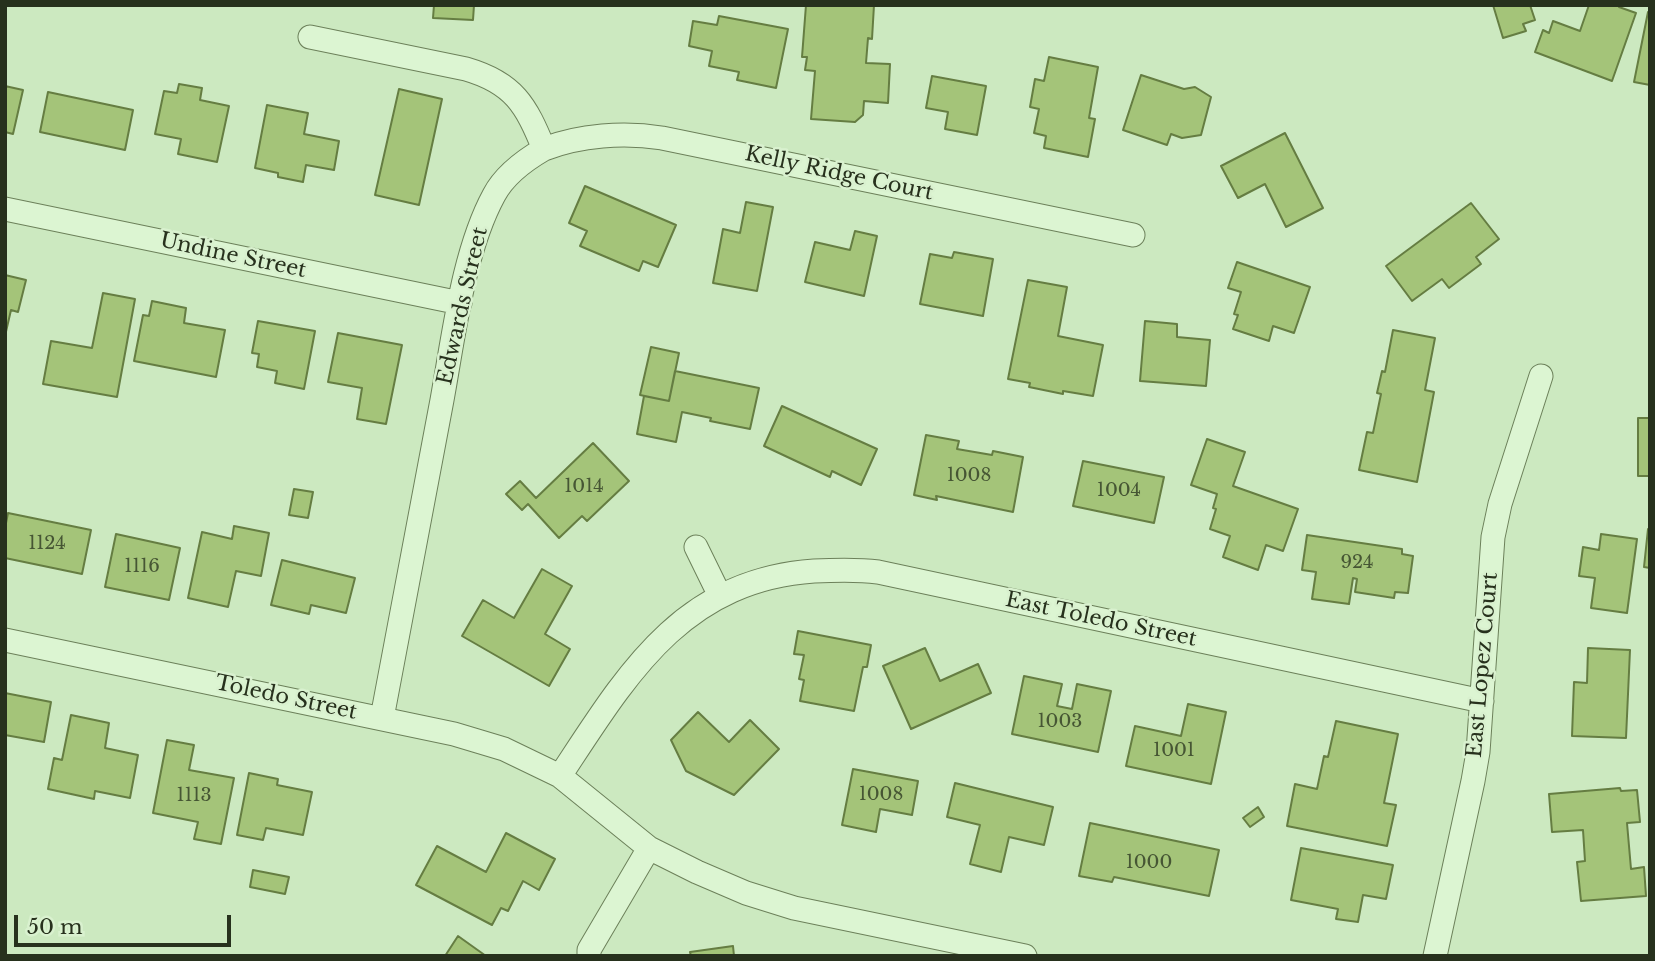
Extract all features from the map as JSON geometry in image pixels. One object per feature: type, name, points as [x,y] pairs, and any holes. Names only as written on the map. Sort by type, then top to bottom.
[{"type":"street","points":[[310,37],[481,73],[502,84],[519,99],[531,118],[544,149]]},
{"type":"street","name":"Kelly Ridge Court","points":[[544,149],[580,139],[653,136],[1133,235]]},
{"type":"street","name":"Edwards Street","points":[[383,718],[460,303],[480,222],[495,191],[509,174],[544,149]]},
{"type":"street","name":"Undine Street","points":[[5,209],[460,303]]},
{"type":"street","name":"East Lopez Court","points":[[1435,956],[1473,781],[1482,701],[1493,537],[1500,504],[1541,376]]},
{"type":"street","points":[[696,547],[720,596]]},
{"type":"street","name":"East Toledo Street","points":[[560,776],[635,669],[663,638],[687,617],[720,596],[764,579],[799,572],[863,570],[1482,701]]},
{"type":"street","name":"Toledo Street","points":[[5,640],[383,718],[454,734],[504,749],[560,776],[649,848],[746,893],[794,908],[999,953],[1025,956]]},
{"type":"street","points":[[589,956],[589,950],[649,848]]},
{"type":"building","points":[[434,5],[474,5],[473,20],[433,18]]},
{"type":"building","points":[[806,5],[874,5],[872,39],[868,38],[866,63],[890,64],[888,103],[864,101],[863,115],[855,122],[811,119],[815,71],[805,70],[807,57],[802,57]]},
{"type":"building","points":[[1493,5],[1530,5],[1535,20],[1523,24],[1526,31],[1503,38]]},
{"type":"building","points":[[1589,5],[1620,5],[1619,7],[1636,13],[1612,81],[1535,52],[1543,30],[1549,33],[1553,21],[1580,31]]},
{"type":"building","points":[[1648,12],[1650,13],[1650,85],[1634,82]]},
{"type":"building","points":[[719,16],[788,29],[776,88],[737,80],[739,72],[709,66],[712,51],[689,46],[693,21],[717,25]]},
{"type":"building","points":[[1049,57],[1098,67],[1089,118],[1095,119],[1088,157],[1044,148],[1046,136],[1034,133],[1039,109],[1030,107],[1035,79],[1044,81]]},
{"type":"building","points":[[1141,75],[1184,89],[1195,87],[1211,97],[1201,135],[1182,138],[1171,134],[1167,145],[1123,130]]},
{"type":"building","points":[[932,76],[986,86],[977,135],[945,129],[948,112],[926,108]]},
{"type":"building","points":[[179,84],[202,88],[200,100],[229,106],[217,162],[178,154],[181,139],[155,134],[164,91],[177,93]]},
{"type":"building","points":[[5,86],[23,90],[13,134],[5,132]]},
{"type":"building","points":[[399,89],[442,99],[419,205],[375,195]]},
{"type":"building","points":[[48,92],[133,110],[125,150],[40,132]]},
{"type":"building","points":[[267,105],[308,113],[304,134],[339,141],[334,170],[306,165],[303,182],[278,177],[278,173],[255,168]]},
{"type":"building","points":[[1285,133],[1323,208],[1286,227],[1265,184],[1238,198],[1221,166]]},
{"type":"building","points":[[585,186],[676,225],[658,267],[643,261],[639,271],[580,246],[587,231],[569,223]]},
{"type":"building","points":[[746,202],[773,207],[757,291],[713,283],[723,229],[740,233]]},
{"type":"building","points":[[1471,203],[1499,239],[1476,257],[1481,264],[1449,288],[1442,279],[1412,301],[1386,266]]},
{"type":"building","points":[[855,231],[877,236],[864,296],[805,282],[815,242],[850,250]]},
{"type":"building","points":[[954,252],[993,259],[983,316],[920,304],[930,254],[952,258]]},
{"type":"building","points":[[1237,262],[1310,287],[1294,333],[1273,326],[1269,341],[1233,329],[1238,315],[1234,314],[1241,292],[1228,288]]},
{"type":"building","points":[[5,275],[26,280],[18,312],[11,310],[5,336]]},
{"type":"building","points":[[1028,280],[1067,287],[1058,336],[1103,345],[1093,396],[1063,391],[1063,394],[1029,387],[1030,383],[1008,379]]},
{"type":"building","points":[[103,293],[135,299],[117,397],[43,384],[51,341],[92,348]]},
{"type":"building","points":[[152,301],[186,308],[184,323],[225,330],[216,377],[134,361],[143,315],[149,316]]},
{"type":"building","points":[[258,321],[315,331],[304,389],[275,383],[277,371],[257,367],[259,354],[252,353]]},
{"type":"building","points":[[1145,321],[1177,324],[1177,337],[1210,340],[1206,386],[1140,381]]},
{"type":"building","points":[[1393,330],[1435,338],[1425,390],[1434,392],[1417,482],[1359,470],[1367,432],[1373,433],[1381,394],[1377,393],[1382,371],[1385,372]]},
{"type":"building","points":[[338,333],[402,345],[386,424],[357,419],[362,388],[328,382]]},
{"type":"building","points":[[651,347],[679,353],[669,401],[640,395]]},
{"type":"building","points":[[675,371],[759,388],[750,429],[682,412],[676,442],[637,434],[644,396],[669,401]]},
{"type":"building","points":[[782,406],[877,449],[861,485],[832,471],[830,477],[764,446]]},
{"type":"building","points":[[1638,418],[1650,418],[1650,476],[1638,476]]},
{"type":"building","points":[[926,435],[959,441],[957,449],[992,455],[993,451],[1023,457],[1013,512],[936,496],[937,500],[914,495]]},
{"type":"building","points":[[1207,439],[1245,452],[1233,486],[1298,509],[1283,551],[1266,545],[1258,570],[1223,557],[1230,536],[1210,529],[1217,494],[1191,485]]},
{"type":"building","points":[[593,443],[629,481],[587,521],[582,516],[559,538],[528,504],[522,510],[506,494],[520,481],[536,498]]},
{"type":"building","points":[[1083,461],[1164,477],[1154,523],[1073,506]]},
{"type":"building","points":[[294,489],[313,492],[308,518],[289,515]]},
{"type":"building","points":[[8,513],[91,530],[82,574],[5,558]]},
{"type":"building","points":[[234,526],[269,533],[261,576],[236,571],[228,607],[188,598],[202,532],[232,539]]},
{"type":"building","points":[[1650,529],[1650,568],[1644,567]]},
{"type":"building","points":[[116,534],[180,548],[169,600],[105,587]]},
{"type":"building","points":[[1601,534],[1637,539],[1627,613],[1591,608],[1595,578],[1579,576],[1583,547],[1599,550]]},
{"type":"building","points":[[1307,535],[1402,549],[1402,554],[1413,556],[1408,593],[1395,592],[1394,598],[1355,592],[1357,579],[1353,578],[1349,604],[1312,599],[1316,572],[1302,570]]},
{"type":"building","points":[[282,560],[355,578],[346,613],[311,605],[309,614],[271,605]]},
{"type":"building","points":[[542,569],[572,586],[545,634],[570,649],[549,686],[462,636],[483,600],[514,618]]},
{"type":"building","points":[[798,631],[871,645],[867,667],[863,667],[854,711],[800,701],[804,680],[799,679],[804,655],[794,654]]},
{"type":"building","points":[[925,648],[940,681],[978,664],[991,693],[911,729],[883,666]]},
{"type":"building","points":[[1588,648],[1630,650],[1626,738],[1572,736],[1574,682],[1587,683]]},
{"type":"building","points":[[1024,676],[1062,684],[1057,706],[1072,709],[1077,684],[1111,691],[1098,752],[1012,734]]},
{"type":"building","points":[[5,693],[51,702],[44,742],[5,735]]},
{"type":"building","points":[[1188,704],[1226,712],[1211,784],[1126,766],[1135,726],[1181,736]]},
{"type":"building","points":[[698,712],[729,742],[750,720],[779,749],[734,795],[686,771],[671,740]]},
{"type":"building","points":[[71,715],[109,723],[105,748],[138,755],[130,798],[95,791],[94,799],[48,789],[54,758],[62,760]]},
{"type":"building","points":[[1336,721],[1398,734],[1384,803],[1396,805],[1387,846],[1287,826],[1295,784],[1317,789],[1324,756],[1328,757]]},
{"type":"building","points":[[167,740],[194,745],[189,770],[234,778],[221,844],[194,839],[198,822],[153,813]]},
{"type":"building","points":[[853,769],[918,781],[912,815],[880,809],[876,832],[842,825]]},
{"type":"building","points":[[249,773],[278,779],[277,785],[312,792],[303,835],[266,828],[263,840],[237,835]]},
{"type":"building","points":[[955,783],[1053,807],[1044,845],[1009,837],[1001,872],[970,864],[980,825],[947,817]]},
{"type":"building","points":[[1620,788],[1621,791],[1637,790],[1640,822],[1627,823],[1631,869],[1644,867],[1646,896],[1581,901],[1577,862],[1585,861],[1583,830],[1552,832],[1549,794]]},
{"type":"building","points":[[1258,807],[1264,817],[1250,827],[1243,818]]},
{"type":"building","points":[[1090,823],[1219,850],[1209,896],[1114,877],[1112,882],[1079,876]]},
{"type":"building","points":[[506,833],[555,859],[539,890],[523,881],[508,911],[501,908],[492,925],[416,885],[437,846],[486,872]]},
{"type":"building","points":[[1301,848],[1393,865],[1386,899],[1363,895],[1358,922],[1336,919],[1338,909],[1291,900]]},
{"type":"building","points":[[253,870],[289,877],[285,894],[250,887]]},
{"type":"building","points":[[458,936],[486,956],[445,956]]},
{"type":"building","points":[[733,946],[734,956],[691,956],[690,952]]}]
